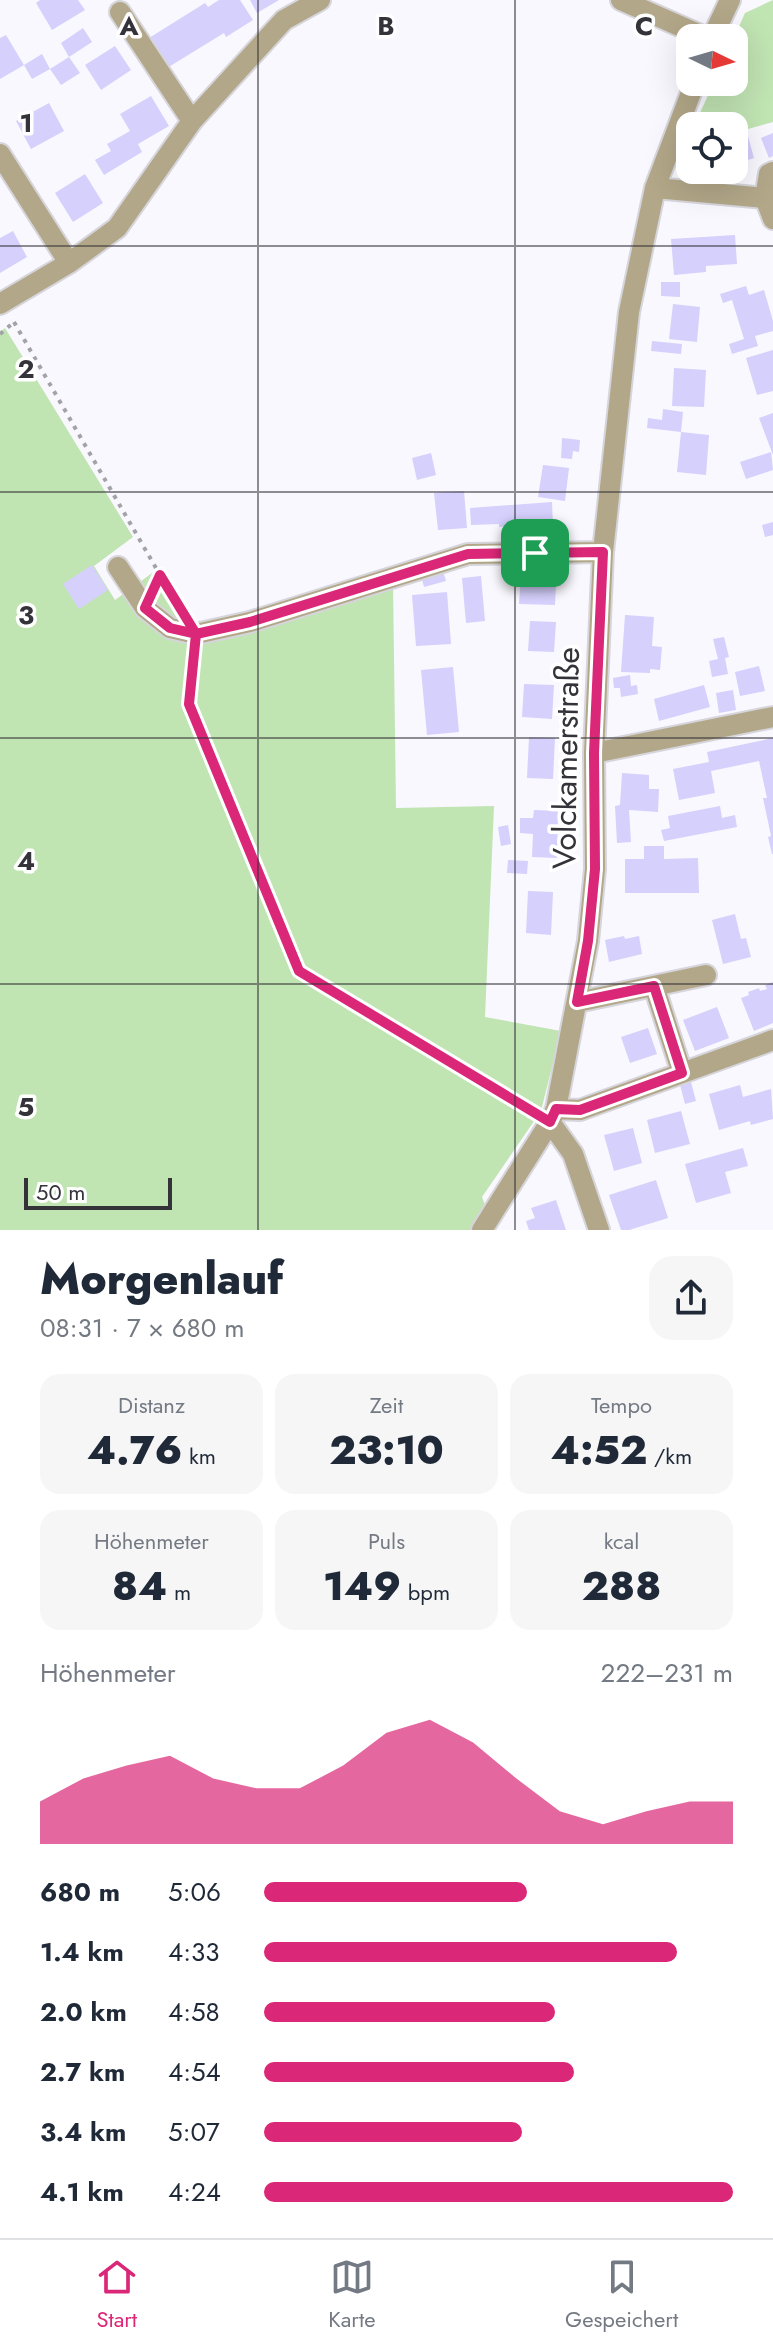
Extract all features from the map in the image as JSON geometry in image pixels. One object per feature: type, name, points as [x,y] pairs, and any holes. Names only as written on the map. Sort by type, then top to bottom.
[{"type":"street","points":[[0,304],[69,263],[117,228],[192,121],[284,20],[320,0]]},
{"type":"street","points":[[621,0],[677,24]]},
{"type":"street","points":[[717,24],[730,0]]},
{"type":"street","points":[[120,12],[192,121]]},
{"type":"street","name":"Volckamerstraße","points":[[482,1230],[553,1116],[577,1002],[588,941],[595,869],[594,753],[603,552],[629,312],[655,188],[690,96]]},
{"type":"street","points":[[0,154],[69,263]]},
{"type":"street","points":[[773,172],[769,174],[765,198],[773,219]]},
{"type":"street","points":[[655,188],[765,198]]},
{"type":"street","points":[[118,567],[145,608],[170,628],[195,634],[250,622],[468,554],[603,552]]},
{"type":"street","points":[[594,753],[773,717]]},
{"type":"street","points":[[577,1002],[706,975]]},
{"type":"street","points":[[654,986],[682,1073]]},
{"type":"street","points":[[599,1230],[573,1154],[553,1116],[580,1110],[773,1040]]},
{"type":"path","points":[[14,322],[195,634],[189,704],[299,971],[553,1116]]},
{"type":"path","points":[[145,608],[160,575]]},
{"type":"green space","points":[[773,0],[773,122],[748,129],[748,112],[700,112],[708,96],[748,96],[748,24],[740,24],[745,13]]},
{"type":"green space","points":[[5,328],[133,537],[94,566],[115,600],[159,568],[204,641],[393,583],[396,808],[494,806],[485,1017],[561,1031],[541,1111],[482,1197],[495,1230],[0,1230],[0,332]]},
{"type":"building","points":[[40,0],[78,0],[85,10],[52,30],[36,3]]},
{"type":"building","points":[[219,0],[240,0],[253,20],[226,37],[224,33],[167,68],[149,38],[205,3],[208,7]]},
{"type":"building","points":[[250,0],[279,0],[257,13]]},
{"type":"building","points":[[83,28],[92,42],[69,57],[61,43]]},
{"type":"building","points":[[6,35],[24,65],[0,79],[0,38]]},
{"type":"building","points":[[115,46],[131,70],[101,90],[85,65]]},
{"type":"building","points":[[42,54],[50,69],[32,79],[24,65]]},
{"type":"building","points":[[69,57],[80,73],[61,85],[50,69]]},
{"type":"building","points":[[151,96],[169,126],[138,144],[142,152],[104,175],[95,160],[111,151],[107,144],[130,131],[120,114]]},
{"type":"building","points":[[49,103],[64,131],[31,149],[16,121]]},
{"type":"building","points":[[773,133],[773,156],[769,158],[761,138]]},
{"type":"building","points":[[748,136],[754,158],[748,160]]},
{"type":"building","points":[[85,174],[103,203],[73,222],[55,193]]},
{"type":"building","points":[[13,231],[27,257],[0,273],[0,238]]},
{"type":"building","points":[[735,235],[737,264],[706,266],[706,272],[674,275],[671,239]]},
{"type":"building","points":[[661,282],[680,282],[680,297],[661,296]]},
{"type":"building","points":[[746,286],[749,295],[764,290],[773,331],[755,336],[758,346],[732,354],[729,344],[744,339],[732,300],[723,303],[720,294]]},
{"type":"building","points":[[673,304],[700,307],[697,342],[669,339]]},
{"type":"building","points":[[652,341],[682,344],[681,354],[651,351]]},
{"type":"building","points":[[773,350],[773,391],[757,395],[746,358]]},
{"type":"building","points":[[674,368],[706,370],[704,407],[672,406]]},
{"type":"building","points":[[663,409],[683,412],[681,432],[647,428],[648,418],[662,420]]},
{"type":"building","points":[[773,413],[773,455],[759,418]]},
{"type":"building","points":[[681,432],[709,435],[706,475],[677,472]]},
{"type":"building","points":[[562,438],[580,440],[579,452],[573,451],[572,459],[561,458]]},
{"type":"building","points":[[771,452],[773,470],[746,479],[740,462]]},
{"type":"building","points":[[431,453],[436,475],[417,480],[412,458]]},
{"type":"building","points":[[543,465],[569,468],[565,501],[538,497]]},
{"type":"building","points":[[464,491],[467,528],[438,530],[434,493]]},
{"type":"building","points":[[552,502],[553,524],[471,525],[470,508]]},
{"type":"building","points":[[773,522],[773,535],[765,537],[762,525]]},
{"type":"building","points":[[525,564],[562,566],[561,586],[556,585],[555,605],[519,604],[521,573],[525,573]]},
{"type":"building","points":[[92,565],[108,590],[79,609],[63,584]]},
{"type":"building","points":[[443,571],[446,581],[424,587],[421,576]]},
{"type":"building","points":[[481,576],[485,621],[466,623],[462,578]]},
{"type":"building","points":[[447,592],[451,644],[416,646],[412,595]]},
{"type":"building","points":[[625,615],[654,617],[652,646],[662,647],[660,670],[650,669],[650,673],[621,672]]},
{"type":"building","points":[[530,621],[556,622],[554,652],[528,651]]},
{"type":"building","points":[[724,637],[729,657],[725,658],[728,674],[712,677],[709,661],[718,659],[713,639]]},
{"type":"building","points":[[759,666],[765,691],[740,696],[735,672]]},
{"type":"building","points":[[453,667],[459,732],[427,735],[421,670]]},
{"type":"building","points":[[630,675],[631,686],[637,685],[638,694],[621,697],[620,688],[614,688],[613,678]]},
{"type":"building","points":[[524,684],[554,685],[552,719],[522,717]]},
{"type":"building","points":[[704,685],[710,707],[659,721],[654,699]]},
{"type":"building","points":[[733,690],[736,710],[719,713],[716,693]]},
{"type":"building","points":[[529,737],[555,738],[553,779],[527,778]]},
{"type":"building","points":[[773,738],[772,854],[763,798],[767,798],[759,761],[711,771],[715,793],[679,800],[673,769],[709,762],[707,752]]},
{"type":"building","points":[[622,773],[649,775],[649,789],[659,789],[658,812],[629,810],[631,842],[617,843],[615,806],[620,805]]},
{"type":"building","points":[[720,806],[722,818],[735,815],[737,827],[664,841],[661,830],[670,828],[668,816]]},
{"type":"building","points":[[534,810],[558,811],[557,858],[532,857],[533,834],[520,833],[520,818],[533,818]]},
{"type":"building","points":[[508,825],[511,844],[501,846],[498,827]]},
{"type":"building","points":[[644,846],[664,846],[664,859],[698,858],[699,893],[625,893],[625,859],[644,859]]},
{"type":"building","points":[[508,860],[528,861],[527,874],[507,873]]},
{"type":"building","points":[[528,891],[553,892],[551,935],[526,933]]},
{"type":"building","points":[[735,914],[741,939],[746,938],[751,957],[723,964],[712,920]]},
{"type":"building","points":[[624,936],[625,939],[639,936],[642,954],[609,962],[605,940]]},
{"type":"building","points":[[773,982],[773,1023],[754,1031],[741,998],[759,988],[760,991],[767,989],[765,985]]},
{"type":"building","points":[[717,1007],[729,1038],[695,1051],[683,1020]]},
{"type":"building","points":[[648,1028],[657,1054],[630,1063],[621,1037]]},
{"type":"building","points":[[691,1082],[696,1101],[685,1104],[680,1085]]},
{"type":"building","points":[[740,1085],[743,1097],[771,1089],[773,1119],[751,1125],[750,1121],[719,1130],[709,1094]]},
{"type":"building","points":[[681,1111],[690,1144],[655,1153],[647,1120]]},
{"type":"building","points":[[633,1128],[642,1163],[614,1171],[604,1135]]},
{"type":"building","points":[[743,1148],[748,1166],[725,1172],[731,1193],[696,1203],[685,1164]]},
{"type":"building","points":[[656,1180],[668,1218],[621,1230],[609,1195]]},
{"type":"building","points":[[556,1200],[566,1230],[529,1230],[526,1221],[535,1218],[531,1208]]},
{"type":"route","points":[[535,553],[468,554],[250,622],[196,634],[160,575],[145,608],[170,628],[196,634],[189,704],[299,971],[550,1122],[556,1109],[580,1110],[682,1073],[654,986],[577,1002],[588,941],[595,869],[594,753],[603,552],[535,553]]}]
